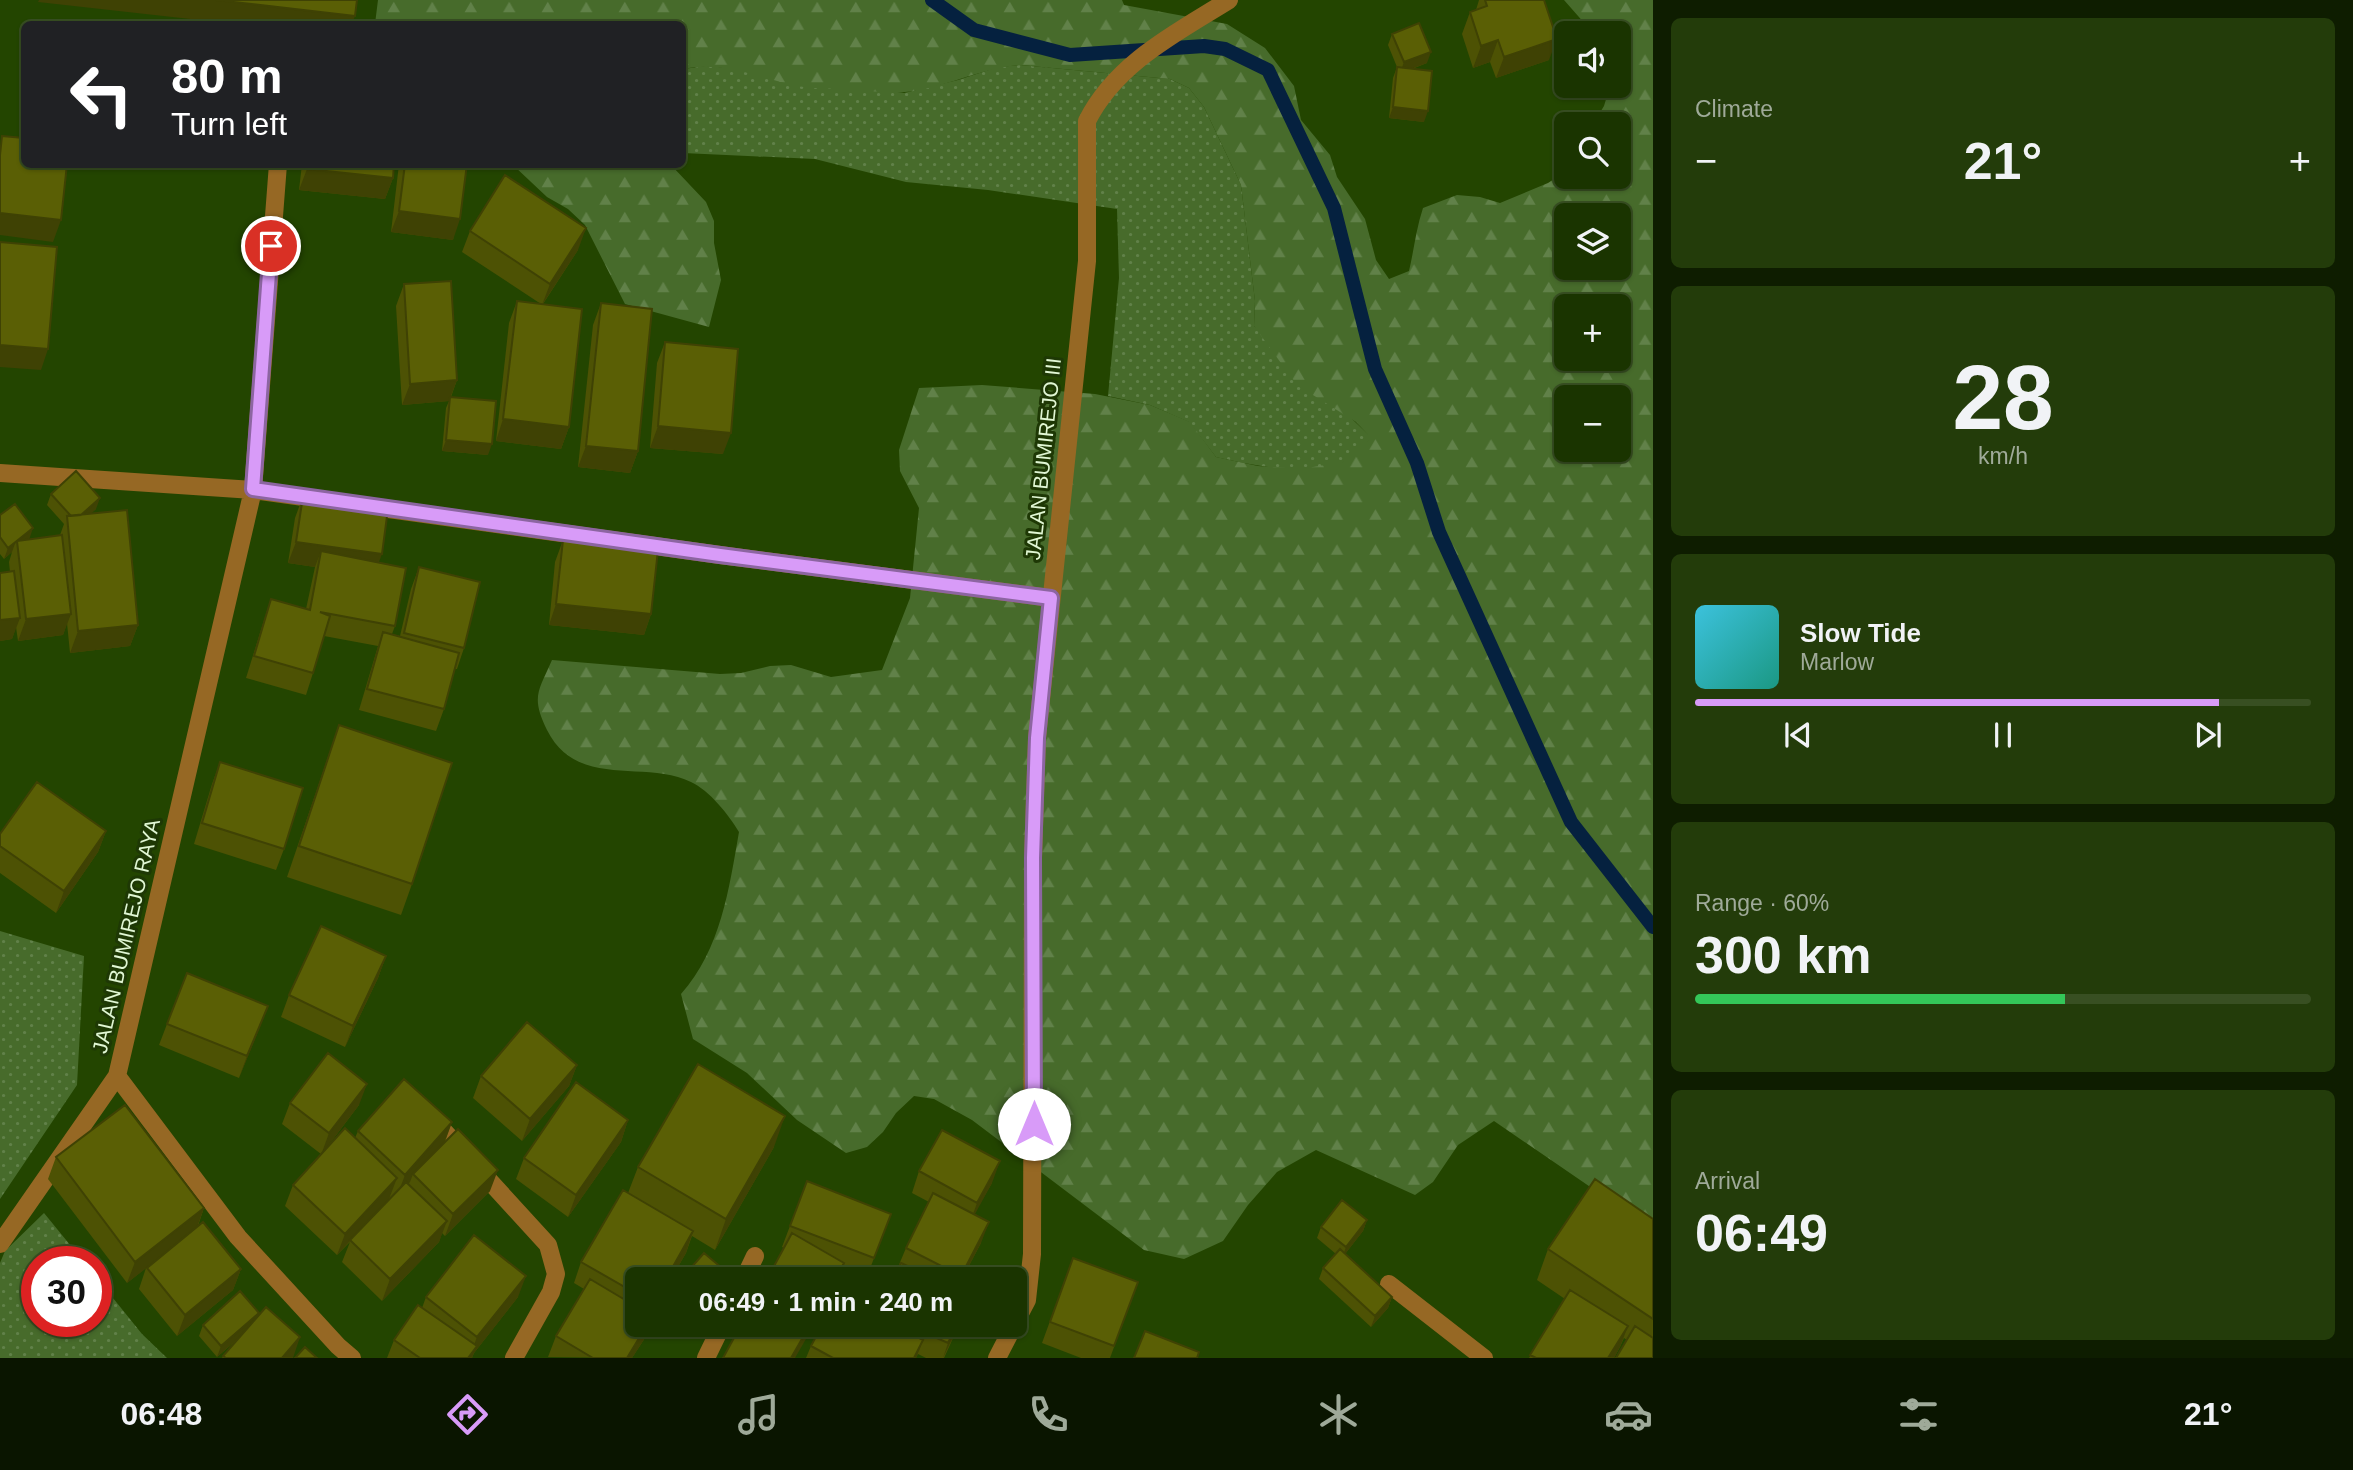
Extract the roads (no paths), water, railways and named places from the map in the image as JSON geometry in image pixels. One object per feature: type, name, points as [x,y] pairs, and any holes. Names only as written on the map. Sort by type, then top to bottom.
[{"type":"street","name":"JALAN BUMIREJO III","points":[[1027,1300],[1032,1255],[1033,858],[1037,738],[1087,261],[1087,121],[1097,102],[1137,59],[1229,0]]},
{"type":"street","name":"JALAN BUMIREJO RAYA","points":[[278,168],[253,489],[117,1076],[238,1237],[352,1358]]},
{"type":"street","points":[[0,473],[253,489],[720,555],[1051,598]]},
{"type":"street","points":[[0,1244],[117,1076]]},
{"type":"street","points":[[421,1105],[548,1245],[556,1274],[551,1292],[514,1358]]},
{"type":"street","points":[[750,1267],[755,1256]]},
{"type":"street","points":[[1389,1284],[1484,1358]]},
{"type":"street","points":[[706,1358],[716,1337]]},
{"type":"street","name":"JALAN BUMIREJO III","points":[[998,1358],[1008,1337]]},
{"type":"waterway","points":[[932,0],[974,30],[1070,55],[1204,46],[1225,49],[1268,70],[1334,208],[1375,369],[1417,463],[1439,532],[1571,822],[1653,927]]}]
